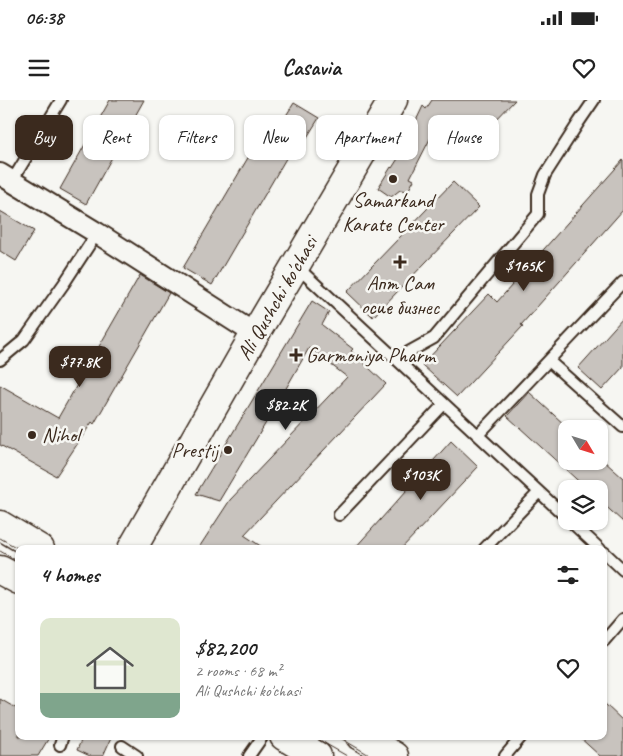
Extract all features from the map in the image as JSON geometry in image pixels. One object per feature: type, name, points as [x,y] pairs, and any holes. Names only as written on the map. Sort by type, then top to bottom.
[{"type":"main road","name":"Ali Qushchi ko'chasi","points":[[134,545],[392,100]]},
{"type":"main road","points":[[0,525],[33,545]]},
{"type":"main road","points":[[0,570],[15,578]]},
{"type":"main road","points":[[367,740],[394,756]]},
{"type":"street","points":[[6,178],[97,233],[256,334]]},
{"type":"lane","points":[[6,178],[61,100]]},
{"type":"lane","points":[[396,360],[434,338],[538,214],[538,194],[545,175],[594,100]]},
{"type":"lane","points":[[3,354],[24,340],[97,233]]},
{"type":"lane","points":[[295,266],[558,510]]},
{"type":"lane","points":[[478,435],[623,282]]},
{"type":"lane","points":[[548,361],[622,426]]},
{"type":"lane","points":[[339,515],[444,404]]},
{"type":"lane","points":[[488,545],[539,492]]},
{"type":"lane","points":[[580,530],[596,545]]},
{"type":"lane","points":[[607,555],[623,570]]},
{"type":"lane","points":[[607,638],[623,619]]},
{"type":"lane","points":[[249,756],[260,740]]},
{"type":"lane","points":[[505,756],[519,740]]},
{"type":"lane","points":[[122,746],[137,756]]},
{"type":"building","points":[[110,100],[144,100],[136,115],[102,115]]},
{"type":"building","points":[[432,100],[515,100],[499,117],[499,115],[428,115],[428,143],[410,178],[414,180],[408,191],[400,190],[391,197],[378,188],[397,160],[418,160],[418,116],[423,106],[426,109]]},
{"type":"building","points":[[294,103],[316,116],[316,123],[306,139],[306,115],[286,115]]},
{"type":"building","points":[[83,148],[83,160],[111,160],[86,204],[60,189]]},
{"type":"building","points":[[247,160],[285,160],[212,285],[183,268]]},
{"type":"building","points":[[623,160],[623,210],[521,325],[523,326],[457,397],[422,365],[489,294],[497,302]]},
{"type":"building","points":[[453,182],[479,207],[373,317],[347,292]]},
{"type":"building","points":[[0,211],[34,231],[16,261],[0,251]]},
{"type":"building","points":[[140,275],[169,293],[94,424],[92,422],[56,476],[0,445],[0,385],[58,418]]},
{"type":"building","points":[[312,301],[329,312],[322,325],[353,349],[351,351],[386,384],[244,535],[259,545],[201,545],[230,500],[347,377],[309,348],[219,501],[196,494]]},
{"type":"building","points":[[623,318],[623,367],[602,390],[578,368]]},
{"type":"building","points":[[529,392],[559,420],[558,463],[507,416]]},
{"type":"building","points":[[451,441],[478,467],[405,545],[358,545]]},
{"type":"building","points":[[608,465],[623,478],[623,522],[608,508],[608,480],[577,480],[566,470],[608,470]]},
{"type":"building","points":[[0,699],[15,708],[15,740],[48,740],[38,756],[0,756]]},
{"type":"building","points":[[607,706],[623,721],[623,756],[600,756],[582,740],[607,740]]},
{"type":"building","points":[[81,740],[110,740],[103,756],[90,756],[77,750]]},
{"type":"tram line","points":[[0,538],[15,547]]},
{"type":"tram line","points":[[0,551],[15,560]]},
{"type":"tram line","points":[[319,740],[347,756]]},
{"type":"tram line","points":[[344,740],[371,756]]},
{"type":"place","name":"Samarkand Karate Center","points":[[393,179]]},
{"type":"place","name":"Апт Сам осие бизнес","points":[[400,262]]},
{"type":"place","name":"Garmoniya Pharm","points":[[296,355]]},
{"type":"place","name":"Nihol","points":[[32,435]]},
{"type":"place","name":"Prestij","points":[[228,450]]}]
